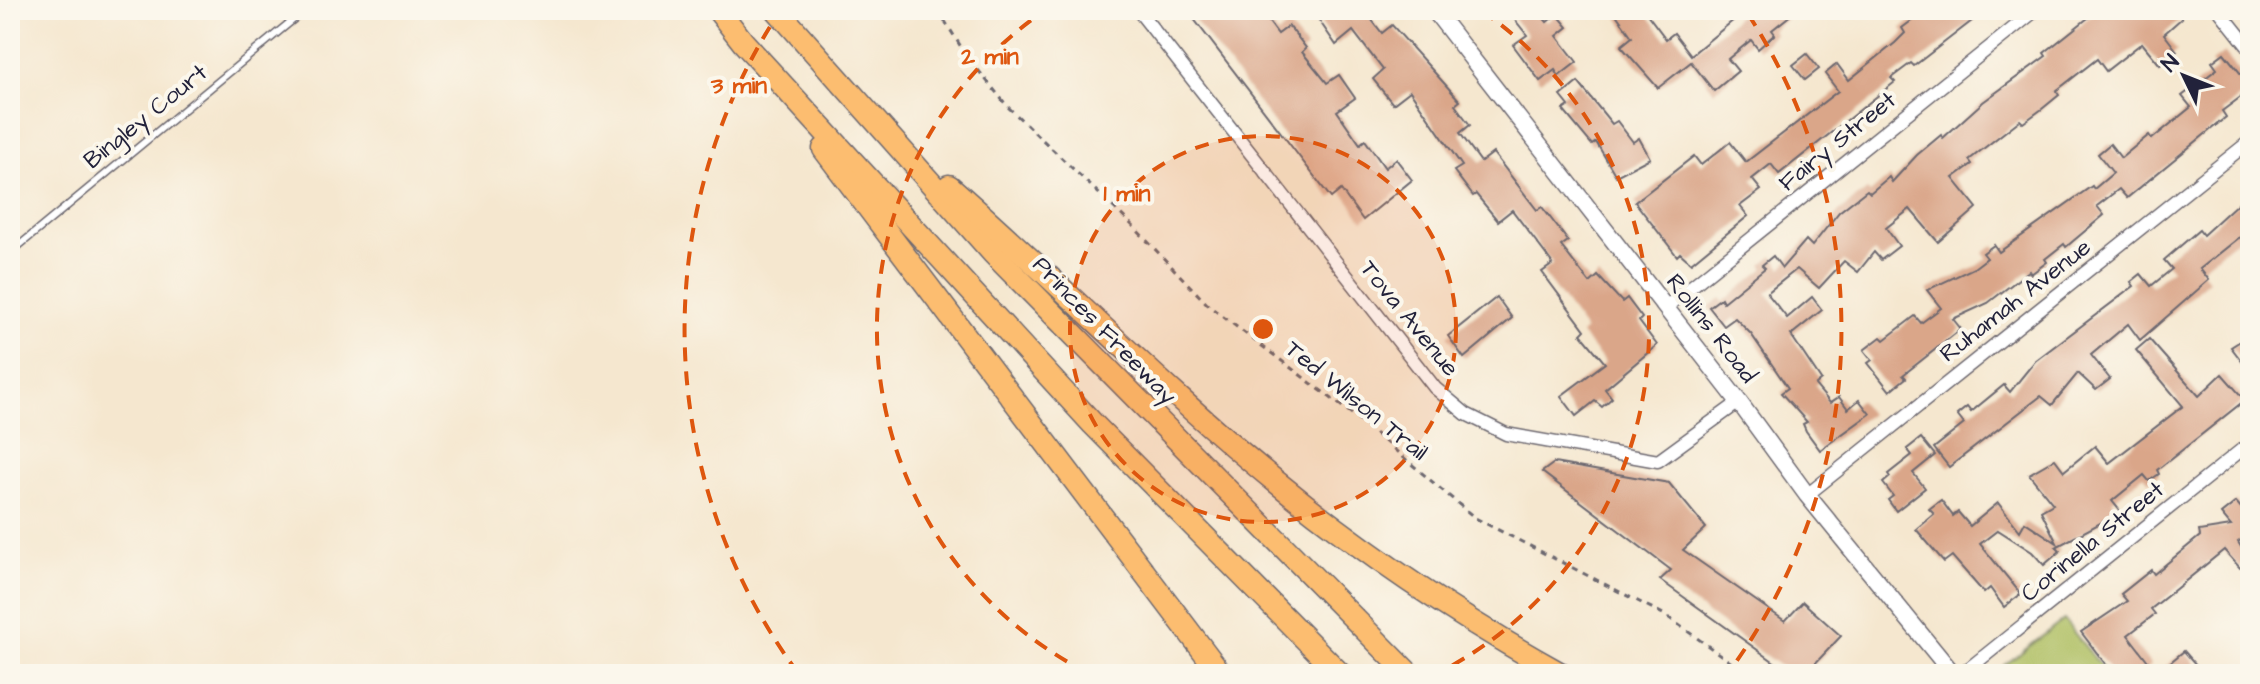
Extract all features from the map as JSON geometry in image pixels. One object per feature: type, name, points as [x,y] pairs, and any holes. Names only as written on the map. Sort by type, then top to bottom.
[{"type":"highway","points":[[718,10],[1221,674]]},
{"type":"highway","name":"Princes Freeway","points":[[777,10],[872,120],[1004,264],[1409,674]]},
{"type":"highway","points":[[743,42],[1093,424],[1340,674]]},
{"type":"highway","points":[[872,120],[1004,235],[1272,479],[1333,527],[1447,607],[1561,674]]},
{"type":"street","name":"Tova Avenue","points":[[1138,10],[1435,388],[1466,414],[1506,434],[1658,461],[1739,402]]},
{"type":"street","name":"Rollins Road","points":[[1434,10],[1666,307],[1807,495],[1953,674]]},
{"type":"street","name":"Fairy Street","points":[[1666,307],[2036,10]]},
{"type":"street","points":[[2219,10],[2250,49]]},
{"type":"street","name":"Ruhamah Avenue","points":[[1807,495],[2250,141]]},
{"type":"street","name":"Corinella Street","points":[[1962,674],[2250,443]]},
{"type":"lane","name":"Bingley Court","points":[[10,253],[305,10]]},
{"type":"path","name":"Ted Wilson Trail","points":[[938,10],[966,55],[1008,107],[1133,226],[1209,306],[1356,417],[1475,518],[1665,615],[1747,674]]},
{"type":"green space","points":[[2064,620],[2107,674],[1993,674]]},
{"type":"building","points":[[1187,10],[1260,10],[1278,34],[1289,26],[1306,48],[1302,52],[1327,83],[1339,75],[1355,98],[1337,111],[1360,144],[1365,140],[1385,168],[1396,159],[1412,180],[1363,220],[1341,190],[1331,198]]},
{"type":"building","points":[[1323,10],[1364,10],[1382,33],[1392,25],[1460,101],[1455,105],[1470,125],[1460,133],[1481,162],[1493,153],[1537,210],[1542,207],[1568,241],[1561,246],[1590,283],[1598,276],[1622,302],[1627,298],[1642,318],[1639,321],[1657,345],[1605,389],[1612,398],[1602,407],[1595,401],[1576,416],[1561,396],[1605,363],[1581,334],[1585,330],[1542,272],[1553,264],[1512,210],[1498,221],[1476,194],[1473,196],[1454,171],[1462,166],[1410,91],[1393,104],[1373,79],[1383,70],[1353,31],[1336,45],[1316,16]]},
{"type":"building","points":[[1507,10],[1537,10],[1547,22],[1557,14],[1568,27],[1557,36],[1577,62],[1559,76],[1555,70],[1540,81],[1513,45],[1527,35]]},
{"type":"building","points":[[1613,10],[1644,10],[1666,39],[1674,33],[1691,55],[1746,10],[1797,10],[1772,30],[1775,34],[1758,49],[1751,40],[1728,59],[1738,71],[1714,91],[1691,62],[1658,88],[1621,46],[1632,37]]},
{"type":"building","points":[[1926,10],[1986,10],[1914,66],[1911,63],[1891,78],[1895,82],[1779,174],[1771,164],[1752,179],[1761,190],[1740,206],[1748,216],[1691,263],[1680,253],[1677,256],[1635,202],[1694,156],[1701,165],[1730,142],[1746,162],[1838,91],[1825,74],[1837,64],[1849,80],[1895,43],[1905,33],[1902,28]]},
{"type":"building","points":[[2098,10],[2175,10],[2182,18],[2164,34],[2177,51],[2160,65],[2142,43],[2106,71],[2097,59],[2056,91],[2059,95],[2042,109],[2023,123],[2020,120],[1969,160],[1972,164],[1953,178],[1977,208],[1938,242],[1910,209],[1886,228],[1899,246],[1881,260],[1874,252],[1858,272],[1844,261],[1819,288],[1797,269],[1767,293],[1787,318],[1812,297],[1822,310],[1791,335],[1821,380],[1815,385],[1830,403],[1839,397],[1848,409],[1859,400],[1870,414],[1820,450],[1806,431],[1803,424],[1807,422],[1781,393],[1788,388],[1751,334],[1735,318],[1724,326],[1709,307],[1721,298],[1723,302],[1765,268],[1762,265],[1773,256],[1782,268],[1806,240],[1812,246],[1839,212],[1889,177],[1892,182],[1917,155],[2046,56],[2044,53]]},
{"type":"building","points":[[2224,53],[2250,85],[2250,90],[2222,111],[2226,117],[2127,198],[2119,189],[2097,206],[2104,215],[2066,247],[2064,244],[2045,259],[2047,262],[2031,274],[2029,271],[1988,303],[1953,319],[1961,329],[1903,375],[1906,378],[1890,391],[1868,363],[1872,360],[1864,350],[1881,337],[1884,340],[1915,316],[1921,323],[1941,308],[1927,290],[1974,268],[1987,258],[1983,253],[1994,245],[1999,252],[2092,186],[2094,189],[2113,173],[2098,154],[2110,144],[2121,158],[2149,135],[2152,139],[2191,107],[2182,96],[2217,69],[2212,62]]},
{"type":"building","points":[[1807,54],[1819,69],[1805,80],[1793,65]]},
{"type":"building","points":[[1578,82],[1612,124],[1617,121],[1633,142],[1639,138],[1650,158],[1616,176],[1596,142],[1592,145],[1563,110],[1569,106],[1561,96]]},
{"type":"building","points":[[2250,192],[2250,249],[2240,237],[2200,269],[2209,280],[2140,340],[2128,324],[2091,355],[2110,379],[2096,390],[2078,373],[2052,405],[2041,396],[1949,467],[1934,448],[1964,424],[1957,415],[1967,407],[1971,412],[2004,385],[2010,392],[2035,361],[2134,286],[2131,282],[2141,274],[2151,286],[2172,269],[2164,260],[2199,230],[2203,235]]},
{"type":"building","points":[[1497,297],[1512,318],[1464,358],[1448,336]]},
{"type":"building","points":[[2250,335],[2250,372],[2231,347]]},
{"type":"building","points":[[2149,339],[2199,396],[2222,374],[2245,400],[2157,470],[2159,474],[2149,481],[2144,475],[2112,501],[2121,512],[2106,524],[2104,521],[2056,547],[2060,551],[2044,565],[2032,552],[1998,530],[1980,544],[2021,594],[2004,607],[1990,588],[1984,593],[1952,556],[1944,562],[1916,529],[1934,514],[1929,509],[1941,500],[1953,516],[1958,512],[1970,526],[1998,503],[2020,531],[2025,522],[2057,543],[2041,511],[2053,504],[2029,474],[2055,459],[2064,471],[2095,446],[2109,463],[2183,406],[2136,350]]},
{"type":"building","points":[[1921,438],[1935,455],[1913,473],[1925,488],[1896,511],[1888,500],[1893,496],[1883,483],[1890,477],[1888,474],[1912,455],[1907,449]]},
{"type":"building","points":[[1554,463],[1669,483],[1706,528],[1683,550],[1785,621],[1803,602],[1841,636],[1810,669],[1780,666],[1660,580],[1671,570],[1542,472]]},
{"type":"building","points":[[2236,502],[2242,509],[2250,503],[2250,533],[2238,542],[2250,561],[2240,568],[2224,550],[2151,609],[2155,614],[2128,635],[2151,665],[2139,674],[2113,674],[2081,632],[2127,601],[2121,594],[2151,570],[2154,574],[2200,536],[2199,531],[2231,526],[2221,514]]},
{"type":"building","points":[[2184,651],[2204,674],[2156,674]]}]
